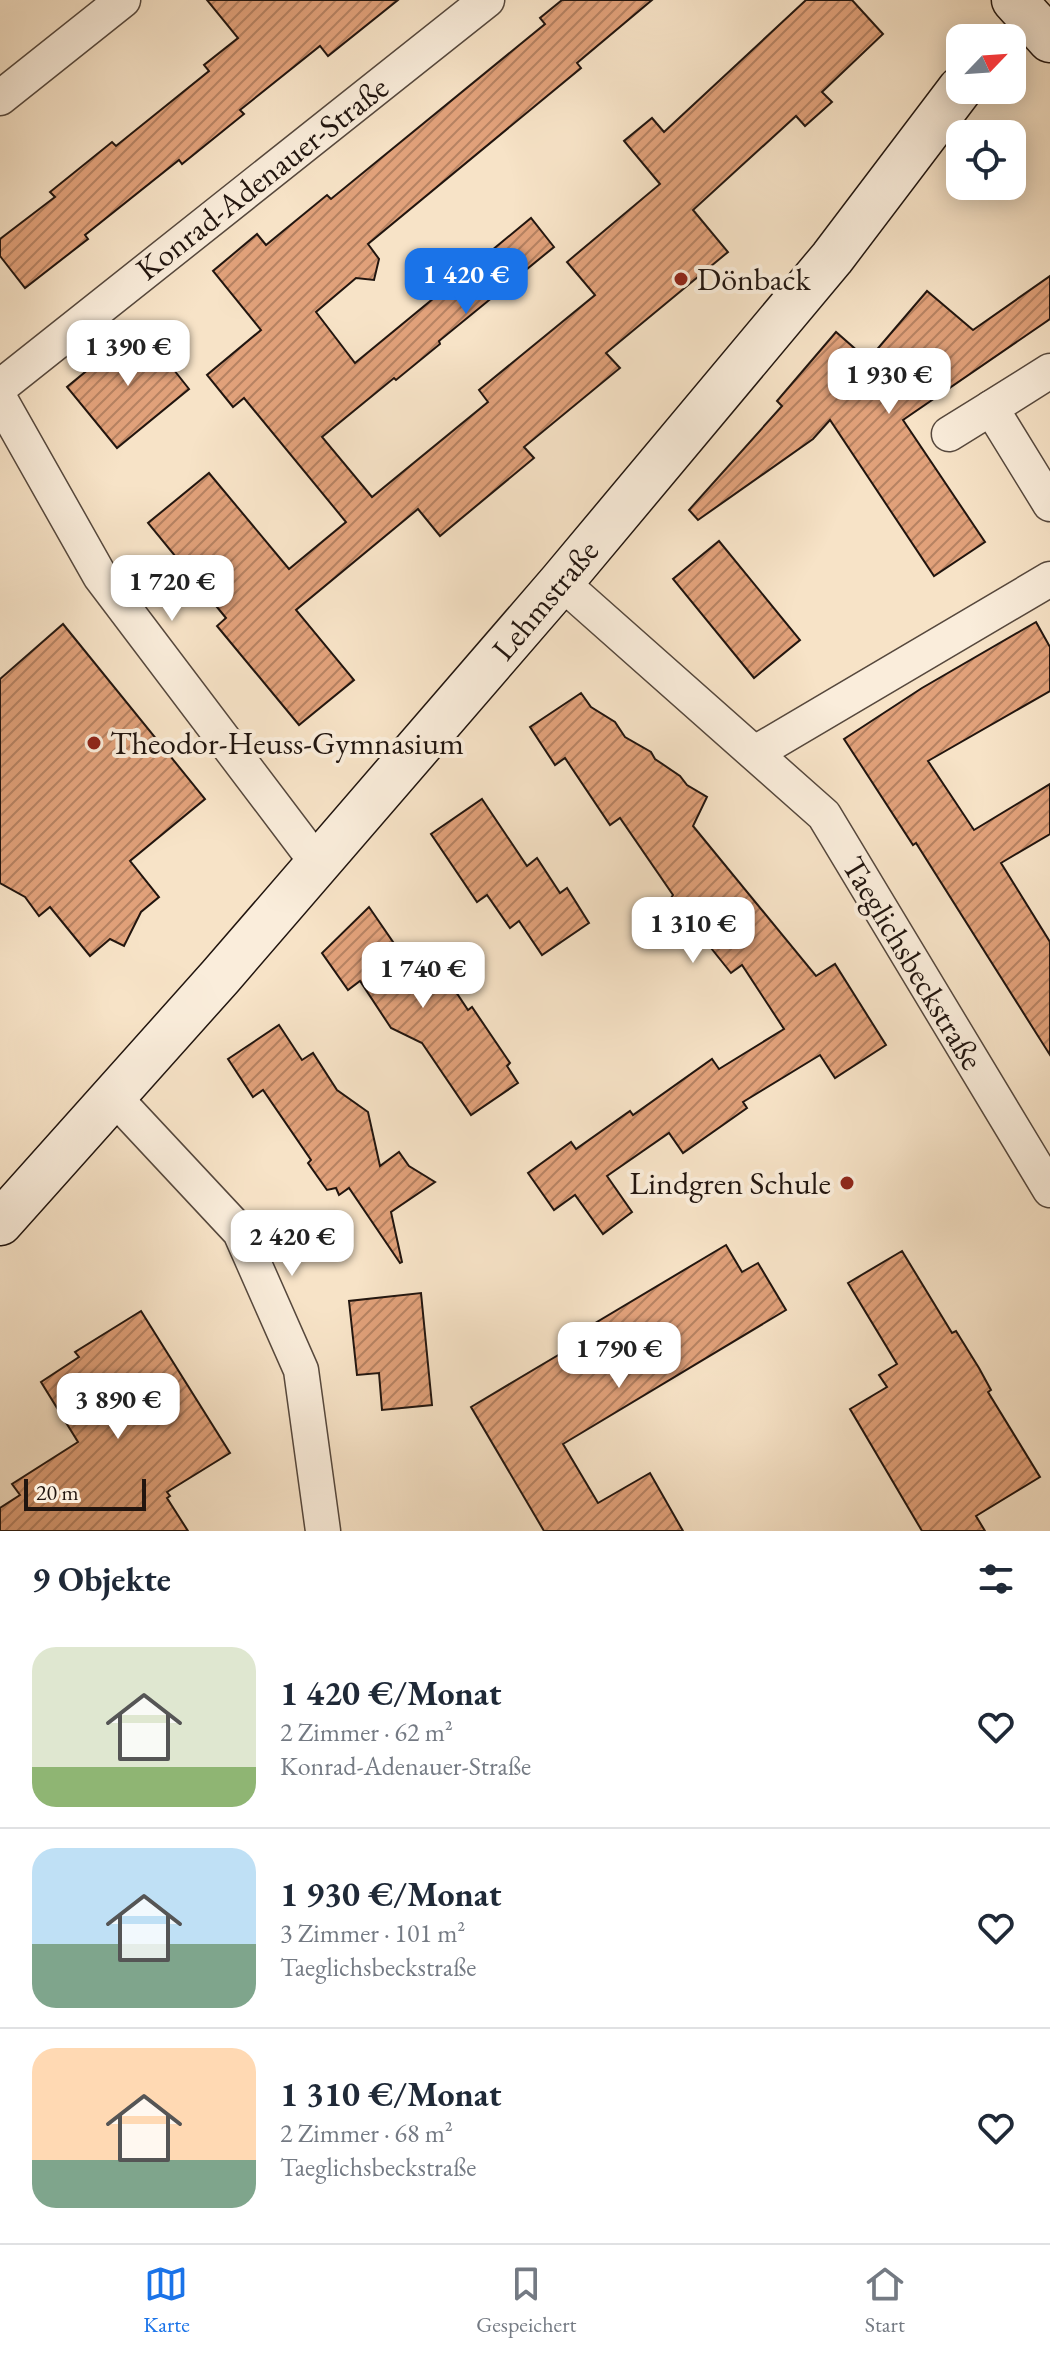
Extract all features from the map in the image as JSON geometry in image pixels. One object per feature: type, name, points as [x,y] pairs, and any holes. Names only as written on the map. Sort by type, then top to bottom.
[{"type":"street","points":[[0,98],[123,0]]},
{"type":"street","name":"Konrad-Adenauer-Straße","points":[[0,387],[487,0]]},
{"type":"street","points":[[1015,11],[1050,40]]},
{"type":"street","name":"Lehmstraße","points":[[0,1223],[318,864],[561,582],[832,258],[949,104]]},
{"type":"street","points":[[949,434],[1050,371]]},
{"type":"street","points":[[0,399],[100,576],[318,864]]},
{"type":"street","points":[[991,408],[1050,504]]},
{"type":"street","points":[[755,753],[1050,579]]},
{"type":"street","name":"Taeglichsbeckstraße","points":[[561,582],[824,815],[1050,1190]]},
{"type":"street","points":[[113,1096],[240,1232],[301,1370],[323,1531]]},
{"type":"building","points":[[207,0],[398,0],[328,56],[320,46],[240,110],[244,114],[182,164],[179,160],[85,235],[88,239],[25,288],[0,256],[0,239],[55,197],[50,192],[112,142],[116,146],[209,71],[204,65],[238,38]]},
{"type":"building","points":[[562,0],[652,0],[577,63],[581,68],[368,244],[379,259],[374,280],[356,278],[316,312],[355,363],[531,218],[554,247],[439,341],[440,344],[322,437],[372,497],[488,402],[479,390],[595,295],[567,262],[660,184],[624,141],[652,118],[664,132],[806,0],[852,0],[883,34],[822,92],[832,102],[805,126],[796,116],[693,210],[728,252],[606,353],[620,368],[524,447],[534,458],[440,536],[418,509],[296,610],[354,680],[299,725],[217,626],[226,618],[148,523],[209,473],[289,569],[346,522],[244,398],[233,407],[207,375],[261,330],[213,271],[257,234],[266,245],[327,195],[331,199],[545,24],[540,18]]},
{"type":"building","points":[[1050,276],[1050,319],[903,420],[985,542],[934,576],[830,420],[813,439],[698,520],[689,510],[782,406],[777,401],[836,332],[868,360],[927,291],[973,330]]},
{"type":"building","points":[[140,327],[189,389],[117,448],[67,387]]},
{"type":"building","points":[[719,541],[800,640],[754,678],[673,579]]},
{"type":"building","points":[[1036,622],[1050,647],[1050,691],[928,761],[974,830],[1050,784],[1050,834],[1001,863],[1050,942],[1050,1055],[916,843],[913,845],[844,739],[922,688]]},
{"type":"building","points":[[63,624],[205,799],[130,861],[159,897],[141,912],[124,946],[110,939],[90,956],[50,907],[39,916],[25,897],[0,883],[0,679]]},
{"type":"building","points":[[581,693],[591,707],[615,722],[625,737],[651,752],[655,759],[680,776],[687,785],[707,797],[693,826],[816,976],[835,964],[886,1045],[835,1078],[820,1055],[743,1102],[747,1108],[683,1153],[669,1133],[607,1176],[632,1212],[603,1234],[575,1195],[554,1210],[528,1173],[571,1142],[576,1149],[630,1111],[633,1115],[712,1059],[719,1069],[784,1029],[742,965],[731,973],[671,898],[673,895],[620,818],[610,825],[565,758],[555,765],[530,727]]},
{"type":"building","points":[[482,799],[527,866],[537,858],[560,893],[567,888],[589,923],[542,955],[519,921],[510,928],[487,895],[477,902],[431,834]]},
{"type":"building","points":[[369,907],[400,952],[410,945],[434,981],[444,974],[468,1010],[472,1007],[510,1063],[507,1066],[518,1083],[471,1115],[422,1043],[391,1028],[360,981],[348,990],[322,953]]},
{"type":"building","points":[[279,1025],[302,1060],[313,1053],[337,1090],[368,1112],[380,1166],[399,1152],[409,1166],[435,1182],[391,1212],[402,1262],[349,1188],[339,1195],[336,1188],[327,1190],[308,1163],[311,1160],[263,1090],[253,1097],[228,1059]]},
{"type":"building","points":[[726,1245],[742,1272],[758,1263],[786,1310],[563,1444],[598,1503],[650,1473],[683,1531],[544,1531],[471,1407],[565,1351],[560,1344]]},
{"type":"building","points":[[902,1251],[952,1333],[956,1331],[979,1368],[991,1390],[988,1392],[1040,1477],[976,1516],[985,1531],[922,1531],[850,1409],[887,1387],[879,1375],[897,1364],[848,1283]]},
{"type":"building","points":[[421,1293],[432,1405],[382,1410],[379,1373],[357,1375],[349,1301]]},
{"type":"building","points":[[141,1311],[230,1453],[167,1492],[170,1496],[167,1498],[188,1531],[0,1531],[0,1508],[20,1495],[12,1484],[78,1442],[41,1382],[79,1357],[75,1352]]},
{"type":"place","name":"Dönback","points":[[681,279]]},
{"type":"place","name":"Theodor-Heuss-Gymnasium","points":[[94,743]]},
{"type":"place","name":"Lindgren Schule","points":[[847,1183]]}]
